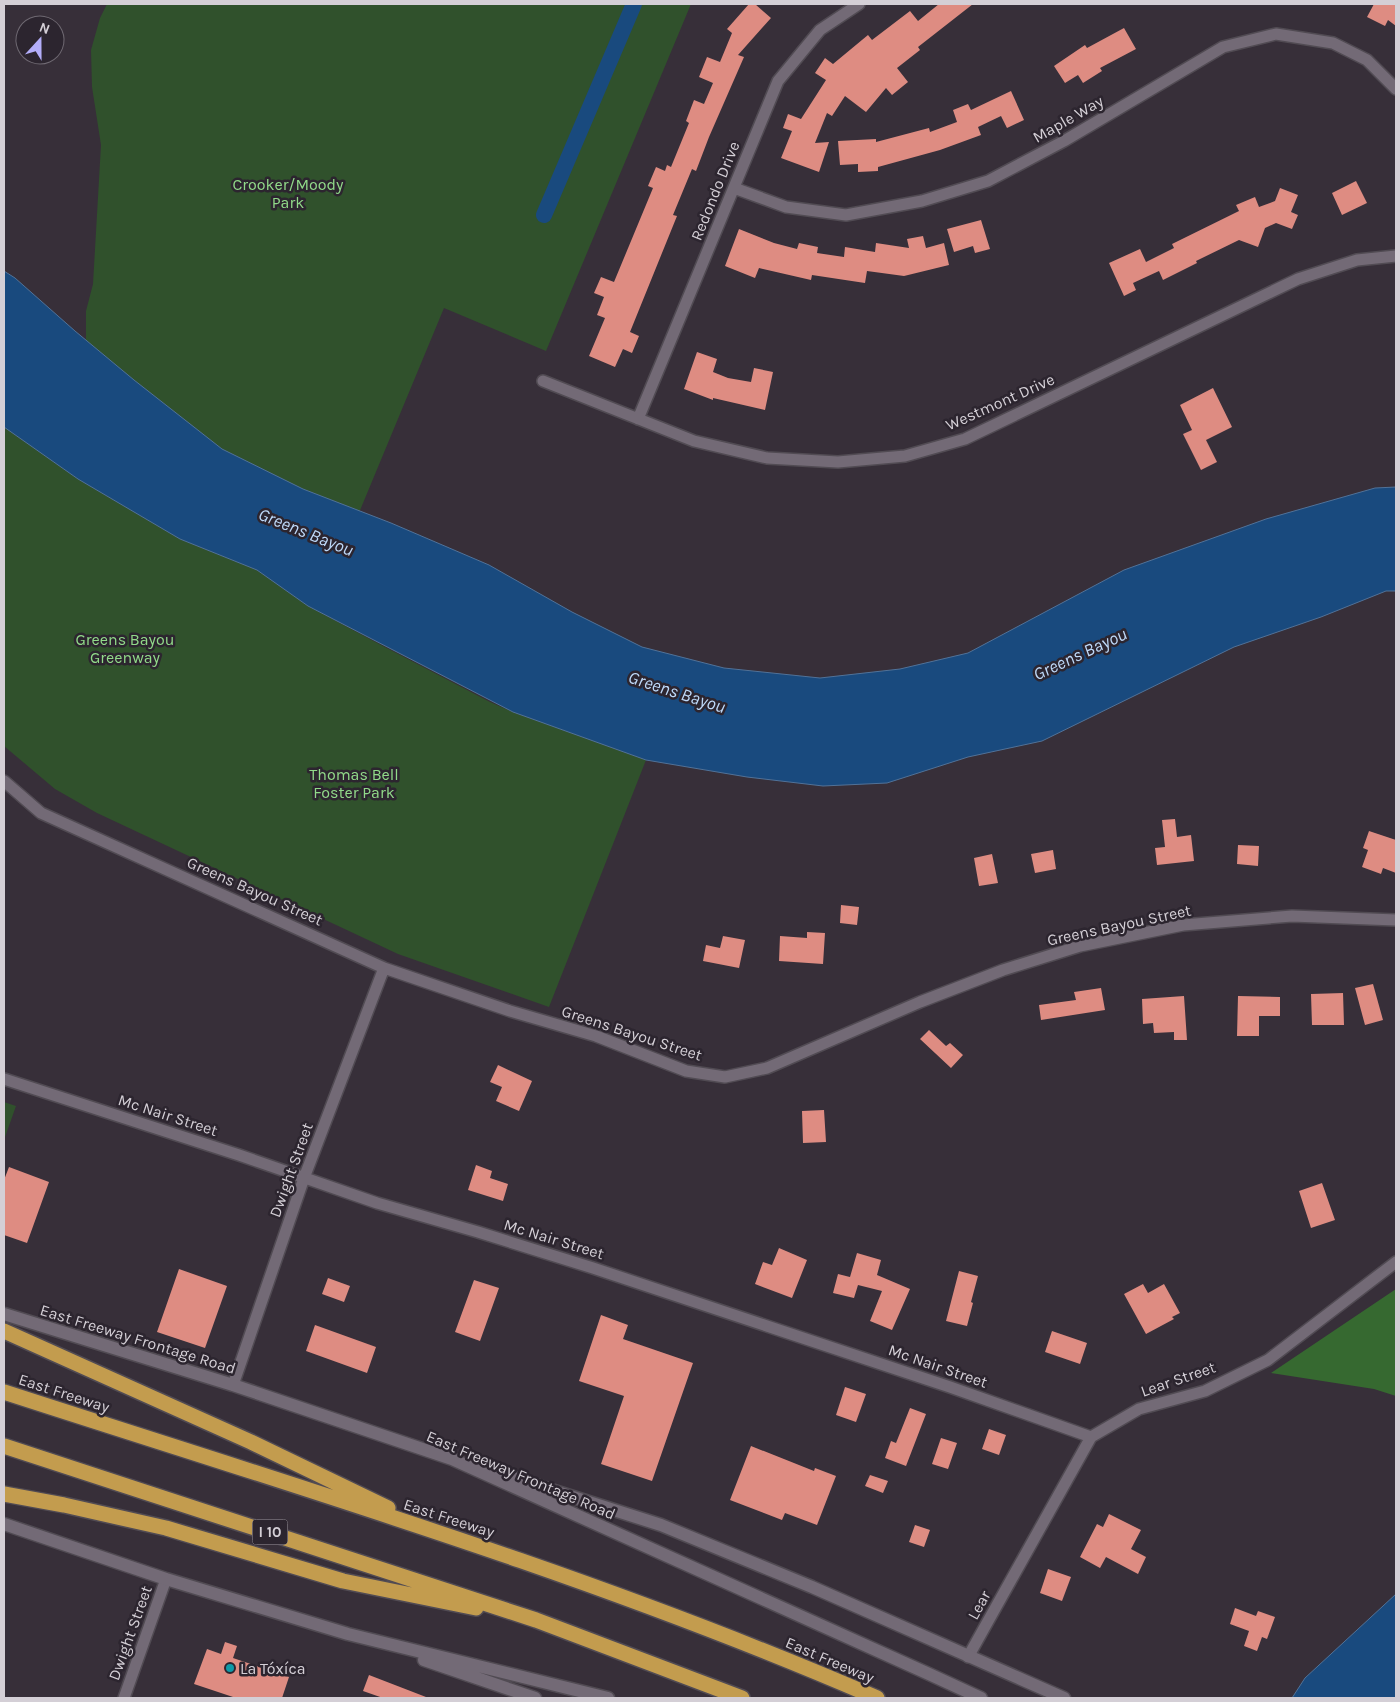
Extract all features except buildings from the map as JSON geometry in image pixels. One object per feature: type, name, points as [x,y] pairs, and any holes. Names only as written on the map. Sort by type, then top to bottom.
[{"type":"highway","points":[[4,1331],[251,1442],[441,1533]]},
{"type":"highway","name":"East Freeway","points":[[4,1392],[441,1533],[657,1608],[774,1654],[877,1698]]},
{"type":"highway","name":"I 10","points":[[4,1446],[536,1620],[742,1698]]},
{"type":"highway","points":[[4,1494],[64,1505],[166,1528],[343,1581],[536,1620]]},
{"type":"main road","name":"East Freeway Frontage Road","points":[[4,1314],[233,1385],[452,1459],[981,1698]]},
{"type":"main road","points":[[452,1459],[661,1525],[812,1587],[1064,1698]]},
{"type":"main road","points":[[4,1524],[166,1579],[348,1634],[535,1698]]},
{"type":"main road","points":[[348,1634],[608,1698]]},
{"type":"street","name":"Redondo Drive","points":[[638,419],[778,81],[820,30],[859,4]]},
{"type":"street","name":"Maple Way","points":[[734,188],[786,207],[846,214],[922,201],[988,181],[1064,141],[1223,47],[1276,34],[1333,42],[1367,60],[1396,89]]},
{"type":"street","name":"Westmont Drive","points":[[544,381],[694,441],[767,458],[838,462],[905,456],[965,439],[1298,280],[1357,260],[1396,256]]},
{"type":"street","name":"Greens Bayou Street","points":[[4,780],[41,813],[384,968],[510,1010],[596,1036],[686,1071],[725,1076],[767,1068],[920,1002],[993,973],[1080,946],[1183,925],[1292,916],[1396,920]]},
{"type":"street","name":"Dwight Street","points":[[233,1385],[304,1178],[384,968]]},
{"type":"street","name":"Mc Nair Street","points":[[4,1079],[239,1155],[377,1203],[593,1268],[1092,1437]]},
{"type":"street","name":"Lear Street","points":[[1018,1569],[1092,1437],[1139,1409],[1205,1391],[1268,1360],[1396,1262]]},
{"type":"street","name":"Lear","points":[[968,1657],[1018,1569]]},
{"type":"street","name":"Dwight Street","points":[[124,1698],[166,1579]]},
{"type":"green space","name":"Crooker/Moody Park","points":[[107,4],[691,4],[546,351],[444,308],[356,520],[241,468],[86,355],[86,311],[93,284],[101,145],[92,87],[91,50],[100,18]]},
{"type":"green space","name":"Thomas Bell Foster Park","points":[[4,427],[78,479],[180,539],[257,570],[308,606],[490,702],[646,760],[549,1007],[398,954],[97,813],[55,789],[4,746]]},
{"type":"green space","points":[[4,1102],[16,1106],[4,1140]]},
{"type":"green space","points":[[1396,1289],[1396,1396],[1374,1389],[1271,1373]]},
{"type":"water","name":"Greens Bayou","points":[[4,271],[15,278],[134,380],[222,449],[303,489],[391,523],[489,565],[572,612],[642,647],[724,668],[820,678],[900,669],[968,653],[1124,570],[1266,519],[1375,488],[1396,487],[1396,591],[1386,591],[1321,617],[1234,647],[1042,741],[968,757],[887,783],[823,786],[747,777],[646,760],[513,712],[308,606],[257,570],[180,539],[78,479],[4,427]]},
{"type":"water","points":[[1396,1594],[1396,1698],[1292,1698],[1305,1678]]},
{"type":"waterway","points":[[544,215],[634,4]]},
{"type":"place","name":"La Tóxíca","points":[[230,1668]]},
{"type":"park label","name":"Greens Bayou Greenway","points":[[125,648]]}]
